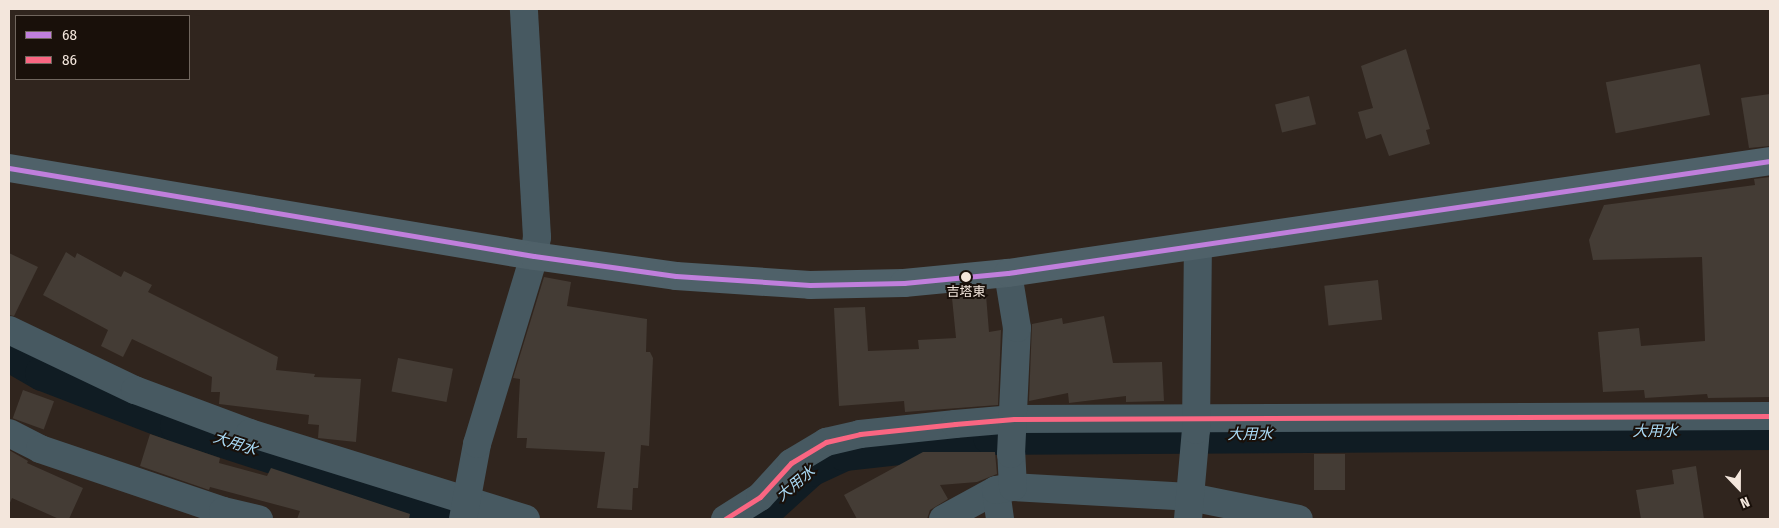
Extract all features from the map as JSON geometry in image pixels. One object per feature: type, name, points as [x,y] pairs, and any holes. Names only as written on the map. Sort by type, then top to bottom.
[{"type":"main road","points":[[9,168],[534,256],[676,276],[810,285],[904,283],[1008,273],[1770,161]]},
{"type":"street","points":[[464,511],[477,444],[534,256],[537,237],[524,9]]},
{"type":"street","points":[[1189,508],[1196,433],[1198,246]]},
{"type":"street","points":[[1000,519],[1012,434],[1017,328],[1008,273]]},
{"type":"street","points":[[9,330],[54,353],[152,396],[250,433],[464,511],[526,519]]},
{"type":"street","points":[[725,519],[760,497],[791,463],[826,442],[860,434],[1196,433],[1770,416]]},
{"type":"street","points":[[9,433],[40,450],[223,511],[259,519]]},
{"type":"street","points":[[943,519],[1004,489],[1299,519]]},
{"type":"building","points":[[1406,49],[1430,129],[1426,130],[1430,144],[1389,156],[1381,134],[1366,139],[1358,112],[1373,108],[1361,66]]},
{"type":"building","points":[[1700,64],[1710,115],[1616,133],[1606,82]]},
{"type":"building","points":[[1770,94],[1770,146],[1749,148],[1741,98]]},
{"type":"building","points":[[1309,96],[1316,124],[1282,133],[1275,104]]},
{"type":"building","points":[[1770,177],[1770,397],[1708,398],[1707,394],[1645,398],[1644,390],[1603,392],[1598,332],[1639,328],[1641,346],[1705,341],[1702,257],[1593,260],[1589,240],[1604,205],[1755,185],[1754,179]]},
{"type":"building","points":[[66,252],[75,258],[77,253],[121,277],[124,271],[152,285],[148,292],[278,357],[276,370],[315,374],[314,377],[361,379],[356,442],[318,438],[319,425],[308,424],[309,415],[219,404],[220,392],[211,392],[212,377],[132,339],[123,357],[101,346],[108,330],[43,295]]},
{"type":"building","points":[[9,253],[38,267],[14,316],[9,315]]},
{"type":"building","points":[[544,277],[571,282],[567,306],[647,319],[646,352],[650,352],[653,358],[649,446],[641,445],[638,488],[633,488],[632,510],[597,508],[605,452],[526,448],[527,438],[517,438],[520,379],[513,378]]},
{"type":"building","points":[[1378,280],[1382,320],[1328,325],[1324,286]]},
{"type":"building","points":[[986,295],[989,332],[1001,330],[998,405],[905,412],[904,401],[839,406],[834,308],[865,307],[868,351],[919,349],[918,340],[956,338],[952,298]]},
{"type":"building","points":[[1104,316],[1113,363],[1162,362],[1164,401],[1126,402],[1126,396],[1069,403],[1068,393],[1029,401],[1032,324],[1062,318],[1063,324]]},
{"type":"building","points":[[398,358],[453,369],[446,402],[392,391]]},
{"type":"building","points":[[23,390],[54,401],[44,429],[13,418]]},
{"type":"building","points":[[150,434],[220,458],[219,463],[267,476],[271,468],[410,514],[409,519],[297,519],[300,511],[210,487],[209,490],[140,466]]},
{"type":"building","points":[[9,450],[28,461],[27,463],[83,488],[69,519],[59,519],[12,498],[9,505]]},
{"type":"building","points":[[923,452],[995,452],[997,474],[977,482],[940,485],[948,499],[930,510],[927,519],[857,519],[844,495]]},
{"type":"building","points":[[1314,454],[1345,454],[1345,490],[1314,490]]},
{"type":"building","points":[[1696,466],[1704,519],[1641,519],[1636,490],[1674,484],[1672,470]]},
{"type":"waterway","name":"大用水","points":[[9,354],[42,373],[177,425],[466,519]]},
{"type":"waterway","name":"大用水","points":[[755,519],[810,469],[844,453],[990,437],[1770,432]]},
{"type":"transit line","name":"68","points":[[9,168],[534,256],[676,276],[810,285],[904,283],[1008,273],[1770,161]]},
{"type":"transit line","name":"86","points":[[725,519],[760,497],[791,463],[826,442],[860,434],[955,424],[1014,419],[1770,416]]},
{"type":"place","name":"吉塔東","points":[[966,277]]}]
